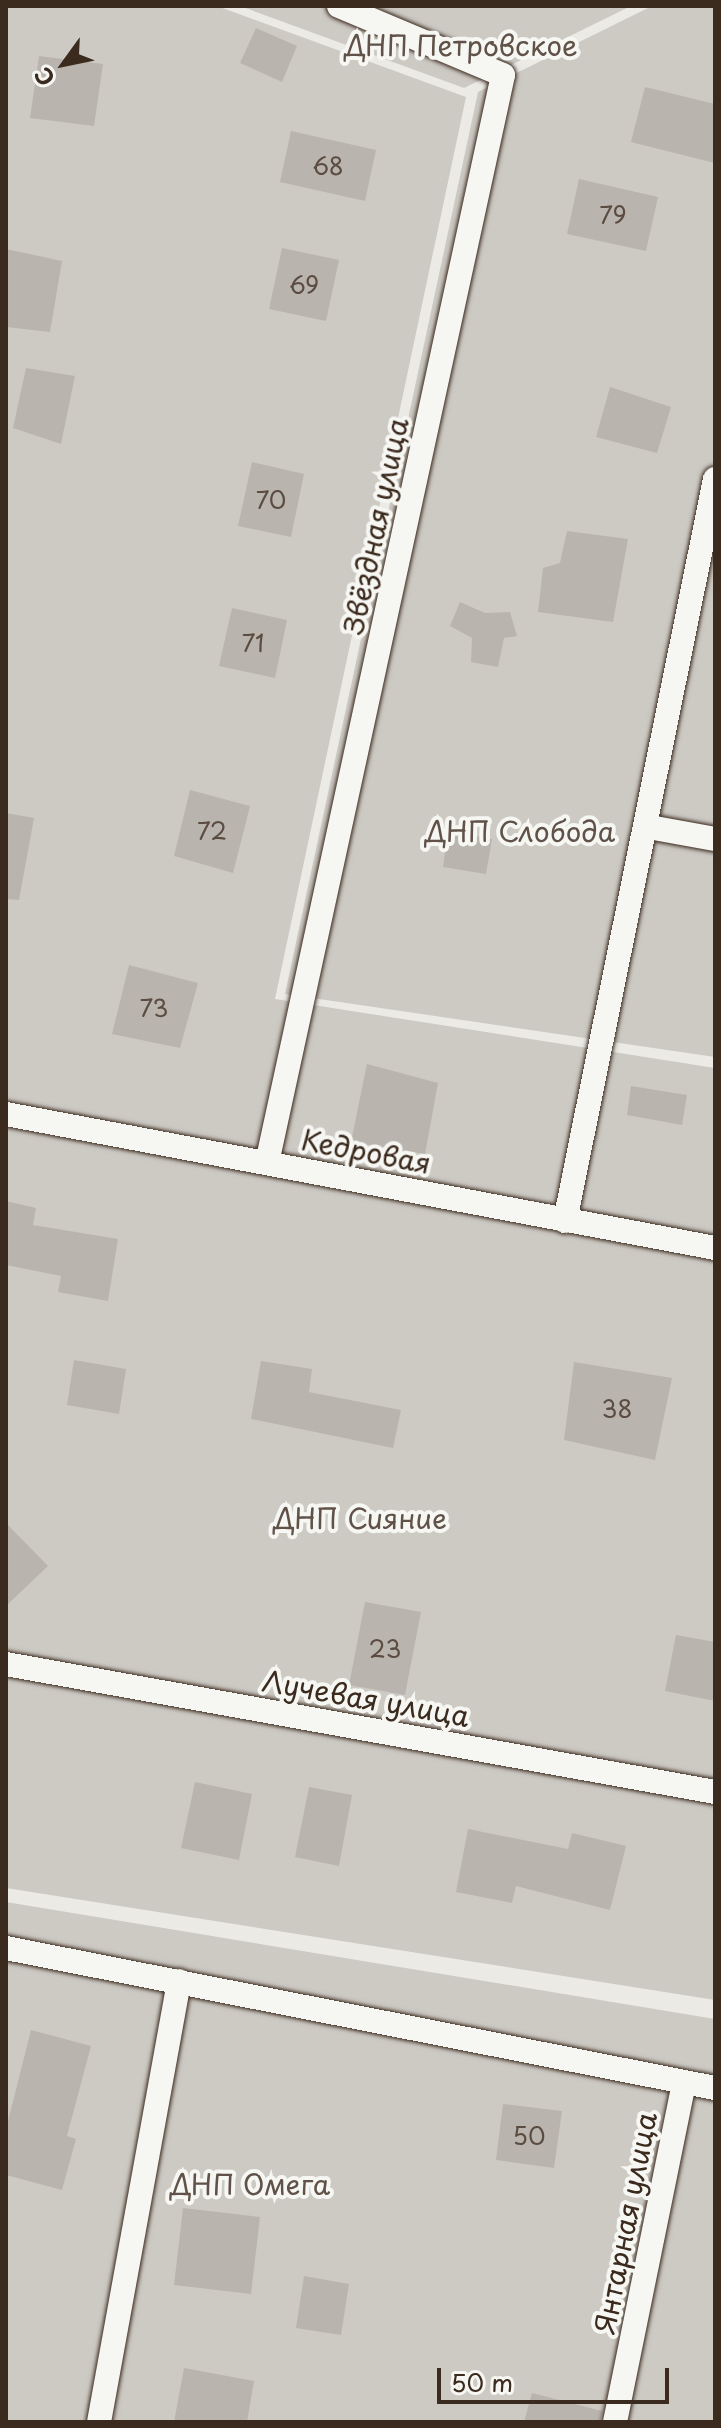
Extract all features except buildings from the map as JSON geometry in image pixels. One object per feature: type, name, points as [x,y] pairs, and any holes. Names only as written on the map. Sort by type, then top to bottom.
[{"type":"street","name":"Звёздная улица","points":[[267,1163],[503,75],[339,6]]},
{"type":"street","points":[[565,1221],[649,827],[715,479]]},
{"type":"street","points":[[649,827],[715,839]]},
{"type":"street","name":"Кедровая","points":[[6,1114],[715,1248]]},
{"type":"street","name":"Лучевая улица","points":[[6,1664],[715,1792]]},
{"type":"street","points":[[6,1948],[715,2088]]},
{"type":"street","points":[[99,2422],[179,1981]]},
{"type":"street","name":"Янтарная улица","points":[[615,2422],[684,2083]]},
{"type":"green space","name":"ДНП Сияние","points":[[6,6],[217,6],[466,97],[275,999],[715,1068],[715,2000],[6,1888]]},
{"type":"green space","name":"ДНП Петровское","points":[[240,6],[631,6],[464,88]]},
{"type":"green space","name":"ДНП Слобода","points":[[652,6],[715,6],[715,1057],[285,994],[478,92]]},
{"type":"green space","name":"ДНП Омега","points":[[6,1902],[715,2019],[715,2422],[6,2422]]}]
